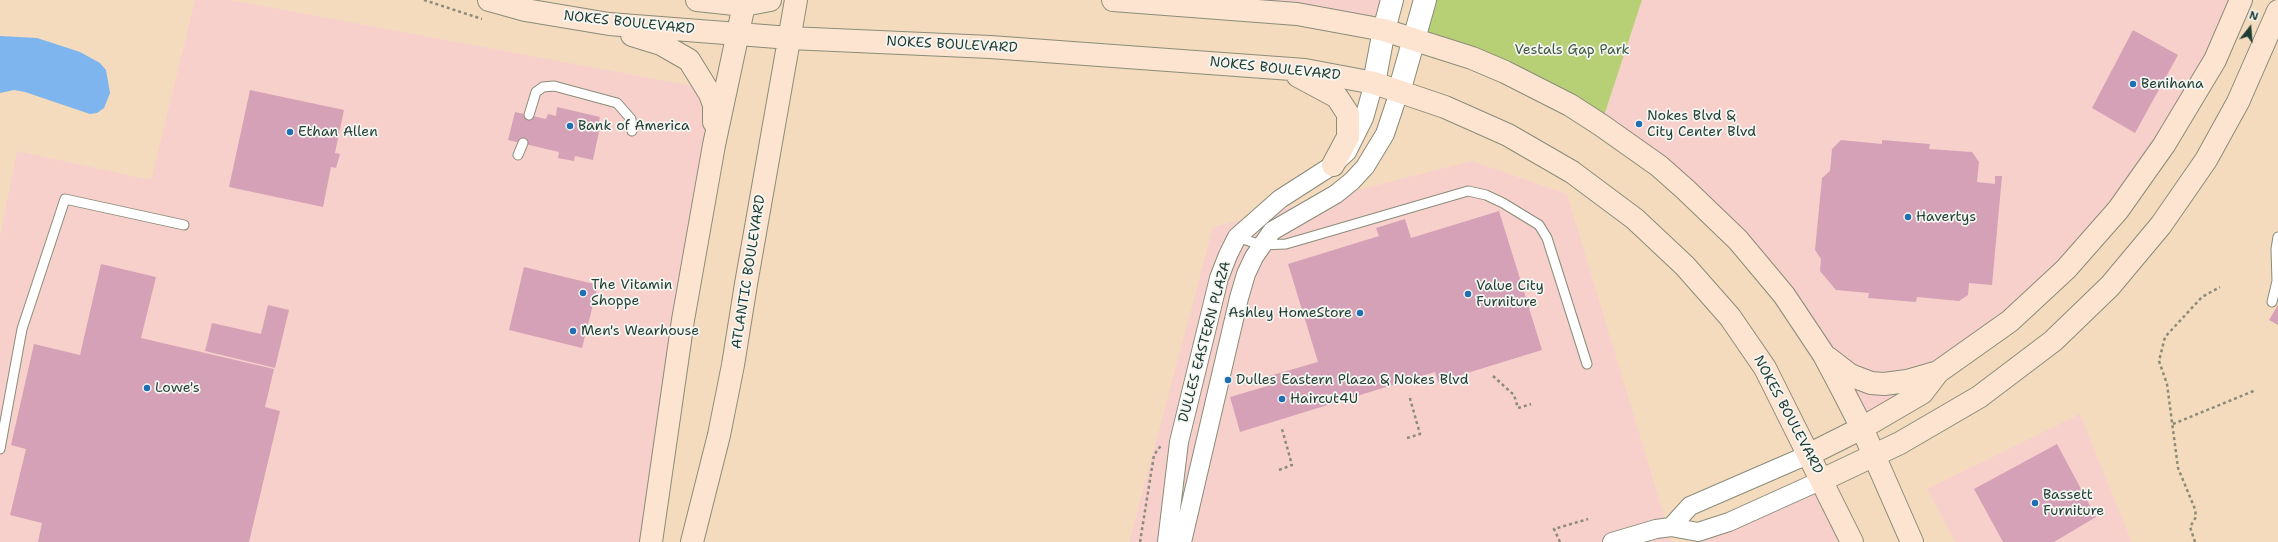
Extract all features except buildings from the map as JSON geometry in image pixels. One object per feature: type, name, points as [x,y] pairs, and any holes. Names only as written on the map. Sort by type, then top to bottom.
[{"type":"main road","name":"NOKES BOULEVARD","points":[[489,0],[575,20],[738,34],[790,38],[990,47],[1280,67],[1374,83],[1445,107],[1544,154],[1604,194],[1635,219],[1685,266],[1730,317],[1750,344],[1774,383],[1852,542]]},
{"type":"main road","points":[[697,0],[745,2],[770,0]]},
{"type":"main road","name":"ATLANTIC BOULEVARD","points":[[692,542],[719,435],[734,365],[747,277],[796,0]]},
{"type":"main road","points":[[1113,0],[1290,13],[1333,19],[1384,30],[1414,38],[1472,58],[1538,88],[1601,124],[1659,166],[1712,214],[1762,267],[1805,325],[1824,355],[1862,428],[1912,542]]},
{"type":"main road","points":[[1810,454],[1862,428],[1922,393],[1938,372],[2010,321],[2033,302],[2066,269],[2118,210],[2160,152],[2215,60],[2241,0]]},
{"type":"main road","points":[[651,542],[683,320],[714,145],[745,2]]},
{"type":"main road","points":[[1822,480],[1935,424],[2011,374],[2053,341],[2110,286],[2161,226],[2206,160],[2238,102],[2278,11]]},
{"type":"main road","points":[[575,20],[661,44],[689,60],[704,81],[714,105],[714,145]]},
{"type":"main road","points":[[1280,67],[1326,90],[1337,97],[1346,109],[1349,119],[1348,137],[1333,165]]},
{"type":"main road","points":[[1824,355],[1850,375],[1871,382],[1884,384],[1906,381],[1938,372]]},
{"type":"street","points":[[1374,83],[1384,30],[1392,0]]},
{"type":"street","points":[[1399,92],[1425,0]]},
{"type":"street","name":"DULLES EASTERN PLAZA","points":[[1167,542],[1179,442],[1220,278],[1237,237],[1280,199],[1333,165],[1347,152],[1355,139],[1364,118],[1374,83]]},
{"type":"street","name":"DULLES EASTERN PLAZA","points":[[1182,542],[1239,298],[1246,274],[1261,245],[1272,231],[1336,194],[1352,181],[1365,167],[1385,134],[1399,92]]},
{"type":"street","points":[[1662,533],[1690,506],[1810,454]]},
{"type":"street","points":[[1612,542],[1662,533],[1698,532],[1729,522],[1822,480]]},
{"type":"lane","points":[[529,115],[536,92],[543,86],[554,86],[617,103],[631,119],[632,131]]},
{"type":"lane","points":[[518,155],[523,143]]},
{"type":"lane","points":[[1237,237],[1261,245],[1286,244],[1468,191],[1486,195],[1503,203],[1539,225],[1547,238],[1587,364]]},
{"type":"lane","points":[[0,449],[22,329],[65,199],[184,226]]},
{"type":"lane","points":[[2272,302],[2277,281],[2276,249],[2278,237]]},
{"type":"path","points":[[2195,542],[2190,527],[2196,517],[2195,509],[2178,468],[2167,384],[2159,361],[2161,347],[2165,337],[2202,297],[2220,287]]},
{"type":"path","points":[[1493,376],[1514,395],[1518,408],[1531,404]]},
{"type":"path","points":[[2173,424],[2256,390]]},
{"type":"path","points":[[1407,438],[1420,434],[1409,395]]},
{"type":"path","points":[[1279,470],[1292,465],[1282,430]]},
{"type":"path","points":[[1140,542],[1154,455],[1163,441],[1179,442]]},
{"type":"path","points":[[1560,542],[1554,529],[1588,518]]},
{"type":"shaded area","points":[[195,0],[231,0],[725,92],[651,542],[0,542],[0,237],[17,151],[151,180]]},
{"type":"shaded area","points":[[1113,0],[1392,0],[1384,30]]},
{"type":"shaded area","points":[[1642,0],[2241,0],[2215,60],[2066,269],[1862,428],[1784,295],[1601,125]]},
{"type":"shaded area","points":[[1472,161],[1567,194],[1672,542],[1129,542],[1213,227]]},
{"type":"shaded area","points":[[2080,414],[2132,542],[1955,542],[1927,489]]},
{"type":"shaded area","points":[[1822,480],[1852,542],[1701,542],[1698,532]]},
{"type":"green space","name":"Vestals Gap Park","points":[[1425,0],[1642,0],[1601,125],[1414,38]]},
{"type":"water","points":[[0,36],[37,38],[80,52],[100,63],[106,70],[110,93],[104,108],[97,113],[90,114],[25,92],[14,90],[0,93]]},
{"type":"place","name":"Benihana","points":[[2133,84]]},
{"type":"place","name":"Nokes Blvd & City Center Blvd","points":[[1639,124]]},
{"type":"place","name":"Bank of America","points":[[570,126]]},
{"type":"place","name":"Ethan Allen","points":[[290,132]]},
{"type":"place","name":"Havertys","points":[[1908,217]]},
{"type":"place","name":"The Vitamin Shoppe","points":[[583,293]]},
{"type":"place","name":"Value City Furniture","points":[[1468,294]]},
{"type":"place","name":"Ashley HomeStore","points":[[1360,313]]},
{"type":"place","name":"Men's Wearhouse","points":[[573,331]]},
{"type":"place","name":"Dulles Eastern Plaza & Nokes Blvd","points":[[1228,380]]},
{"type":"place","name":"Lowe's","points":[[147,388]]},
{"type":"place","name":"Haircut4U","points":[[1282,399]]},
{"type":"place","name":"Bassett Furniture","points":[[2035,503]]}]
